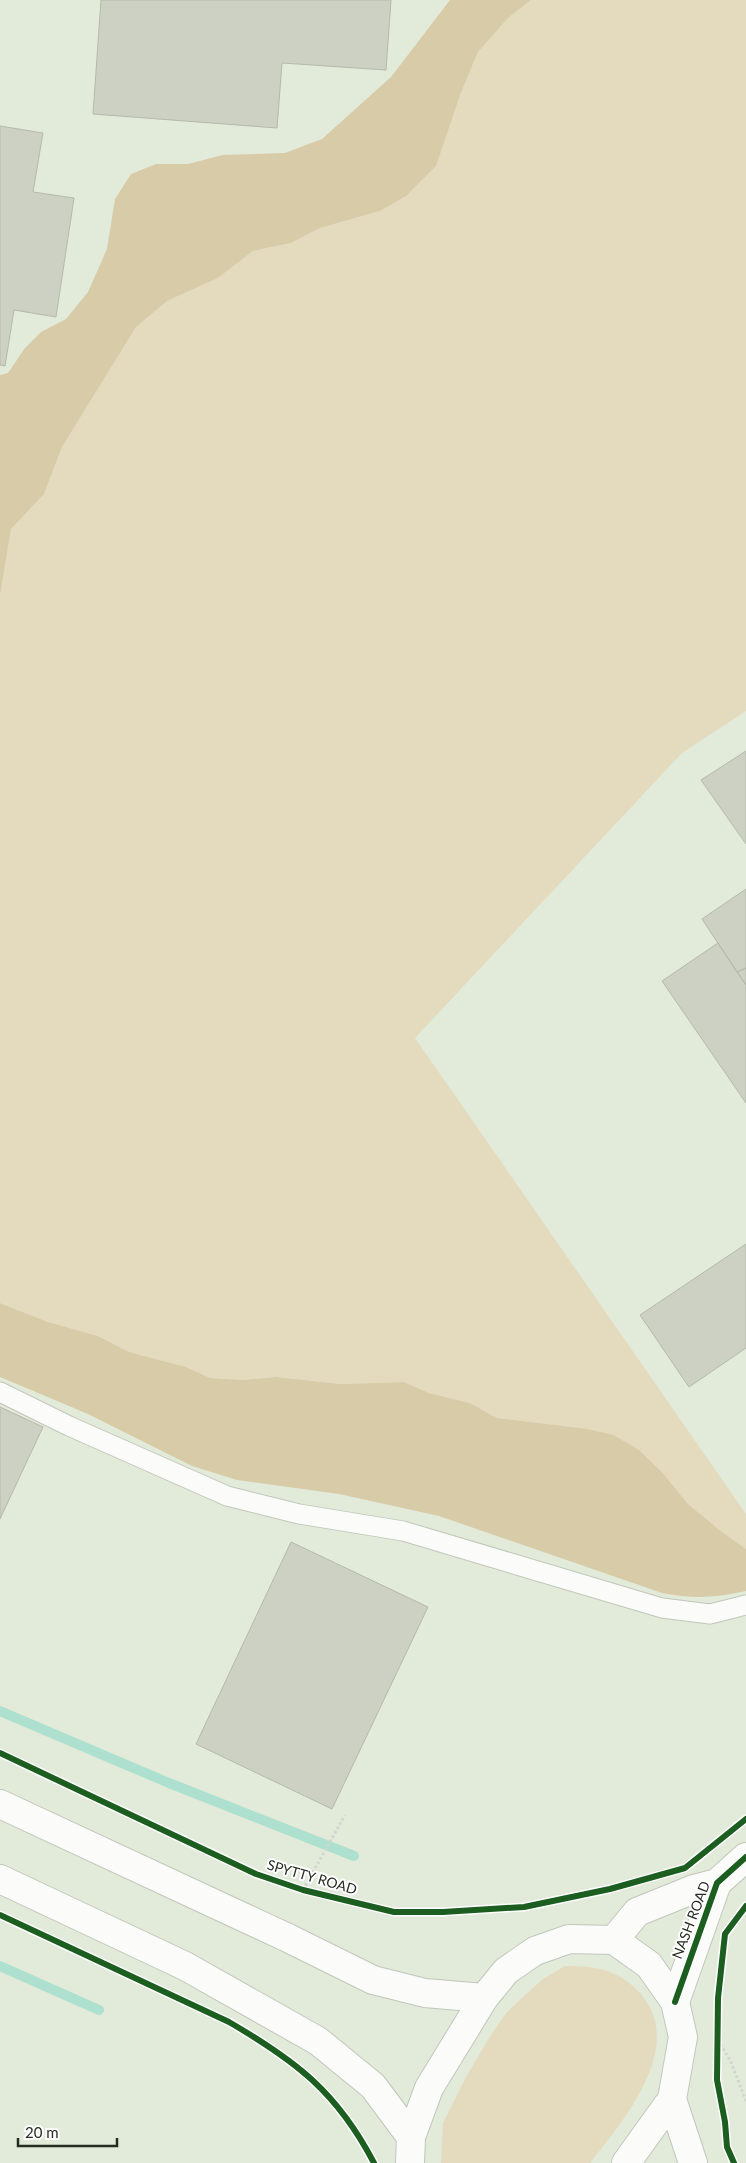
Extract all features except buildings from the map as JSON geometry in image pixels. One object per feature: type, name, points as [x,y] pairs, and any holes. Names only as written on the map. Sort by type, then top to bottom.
[{"type":"main road","points":[[0,1804],[288,1938],[373,1980],[425,1993],[484,1998]]},
{"type":"main road","name":"NASH ROAD","points":[[614,1940],[637,1912],[694,1889],[717,1883],[746,1857]]},
{"type":"main road","points":[[0,1879],[186,1966],[318,2042],[373,2086],[410,2150]]},
{"type":"main road","name":"NASH ROAD","points":[[675,2002],[717,1883]]},
{"type":"main road","points":[[410,2150],[430,2088],[484,1998],[506,1971],[535,1951],[569,1939],[614,1940],[649,1965],[675,2002],[683,2037],[672,2100],[626,2163]]},
{"type":"main road","points":[[672,2100],[693,2163]]},
{"type":"lane","points":[[0,1392],[69,1426],[227,1496],[299,1514],[403,1532],[662,1608],[710,1614],[746,1605]]},
{"type":"path","points":[[303,1890],[345,1815]]},
{"type":"path","points":[[717,2050],[718,2032]]},
{"type":"path","points":[[718,2040],[732,2062],[746,2101]]},
{"type":"shaded area","points":[[450,0],[531,0],[508,18],[478,52],[460,95],[436,166],[406,196],[380,211],[320,228],[291,243],[253,251],[218,278],[167,301],[136,327],[62,447],[44,494],[11,529],[0,596],[0,375],[8,373],[25,348],[41,332],[66,319],[88,292],[107,249],[115,199],[131,174],[156,164],[188,164],[223,155],[285,153],[322,139],[391,77]]},
{"type":"shaded area","points":[[531,0],[746,0],[746,711],[682,753],[415,1038],[746,1514],[746,1549],[688,1504],[662,1472],[639,1450],[614,1435],[588,1429],[497,1418],[470,1403],[429,1393],[404,1382],[341,1384],[276,1377],[243,1380],[210,1378],[186,1367],[129,1352],[98,1336],[48,1322],[0,1303],[0,596],[11,529],[44,494],[62,447],[136,327],[167,301],[218,278],[253,251],[291,243],[320,228],[380,211],[460,95],[478,52],[508,18]]},
{"type":"shaded area","points":[[0,1303],[48,1322],[98,1336],[129,1352],[186,1367],[210,1378],[243,1380],[276,1377],[341,1384],[404,1382],[429,1393],[470,1403],[497,1418],[588,1429],[614,1435],[639,1450],[662,1472],[688,1504],[746,1549],[746,1591],[704,1597],[662,1593],[439,1516],[339,1494],[237,1480],[192,1466],[88,1414],[0,1377]]},
{"type":"shaded area","points":[[565,1966],[595,1968],[613,1973],[638,1991],[652,2012],[657,2034],[654,2057],[646,2081],[634,2104],[590,2163],[441,2163],[443,2123],[466,2077],[492,2033],[507,2012],[525,1995],[543,1979]]},
{"type":"waterway","points":[[0,1711],[169,1783],[354,1856]]},
{"type":"waterway","points":[[0,1966],[99,2010]]},
{"type":"cycle path","name":"SPYTTY ROAD","points":[[0,1753],[256,1874],[303,1890],[394,1912],[443,1912],[524,1907],[610,1889],[685,1868],[746,1819]]},
{"type":"cycle path","points":[[675,2002],[717,1883],[746,1857]]},
{"type":"cycle path","points":[[734,2163],[727,2147],[725,2122],[717,2080],[718,1998],[725,1934],[746,1906]]},
{"type":"cycle path","points":[[0,1915],[229,2022],[275,2050],[313,2080],[330,2097],[360,2138],[374,2163]]}]
